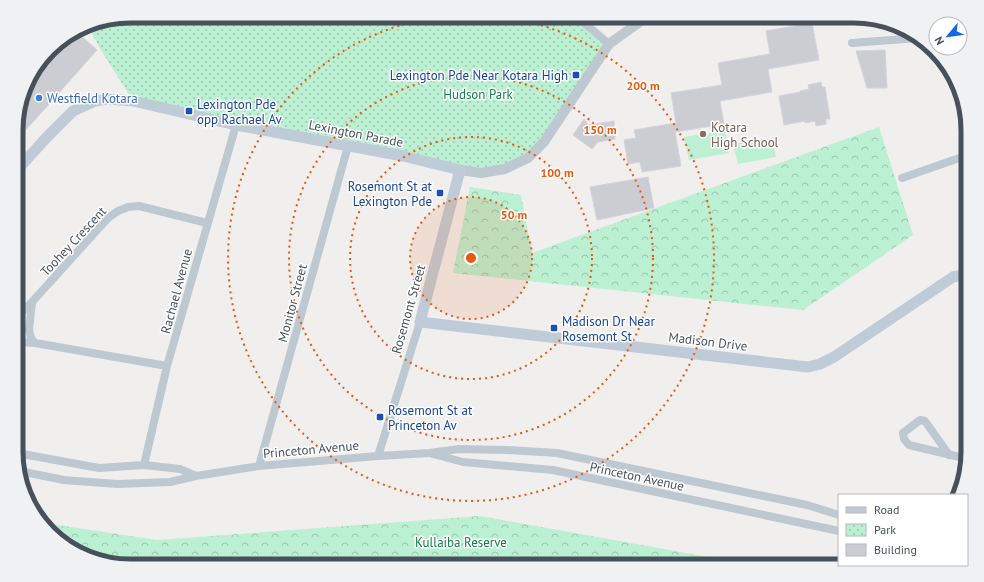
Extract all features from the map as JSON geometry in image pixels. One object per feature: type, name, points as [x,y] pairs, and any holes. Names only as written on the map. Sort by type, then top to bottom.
[{"type":"main road","name":"Lexington Parade","points":[[23,163],[73,111],[95,101],[108,99],[132,101],[236,125],[404,156],[460,170]]},
{"type":"main road","name":"Rosemont Street","points":[[420,322],[460,170]]},
{"type":"main road","name":"Madison Drive","points":[[420,322],[808,367],[820,364],[834,357],[953,277],[961,275]]},
{"type":"street","points":[[584,23],[609,44]]},
{"type":"street","name":"Lexington Parade","points":[[460,170],[481,173],[489,172],[505,169],[528,158],[544,142],[609,44],[638,23]]},
{"type":"street","points":[[852,43],[909,39]]},
{"type":"street","name":"Rachael Avenue","points":[[144,465],[167,366],[236,125]]},
{"type":"street","name":"Monitor Street","points":[[259,466],[348,146]]},
{"type":"street","points":[[902,178],[961,157]]},
{"type":"street","name":"Toohey Crescent","points":[[23,310],[108,218],[118,211],[128,207],[138,206],[207,223]]},
{"type":"street","points":[[32,302],[28,330],[35,343]]},
{"type":"street","name":"Rosemont Street","points":[[378,456],[420,322]]},
{"type":"street","points":[[23,342],[35,343],[167,366]]},
{"type":"street","points":[[949,455],[925,421],[920,420],[903,433],[902,436],[909,445],[949,455],[961,458]]},
{"type":"street","name":"Princeton Avenue","points":[[25,472],[64,480],[117,484],[170,482],[196,476],[259,466],[428,453],[459,449],[506,450],[557,453],[807,505],[838,515]]},
{"type":"street","name":"Princeton Avenue","points":[[428,453],[463,462],[553,470],[838,531]]},
{"type":"street","points":[[23,454],[99,468],[144,465],[180,469],[196,476]]},
{"type":"green space","name":"Hudson Park","points":[[123,23],[581,23],[609,44],[528,158],[481,173],[133,101],[90,31],[109,25]]},
{"type":"green space","points":[[879,127],[913,235],[803,310],[453,273],[470,187],[521,195],[532,253]]},
{"type":"green space","points":[[725,130],[729,153],[689,160],[684,137]]},
{"type":"green space","points":[[772,139],[776,157],[738,164],[733,144]]},
{"type":"green space","name":"Kullaiba Reserve","points":[[480,516],[720,559],[130,559],[116,558],[89,551],[71,541],[52,524],[157,540]]},
{"type":"building","points":[[812,23],[819,60],[768,69],[772,92],[720,101],[724,124],[675,132],[681,166],[642,172],[640,162],[628,164],[624,140],[636,138],[634,130],[676,123],[671,93],[722,85],[718,63],[770,54],[766,31]]},
{"type":"building","name":"Westfield Kotara","points":[[81,35],[97,50],[23,133],[24,116],[31,89],[37,77],[50,60],[71,41]]},
{"type":"building","points":[[885,50],[887,88],[867,88],[856,51]]},
{"type":"building","points":[[821,82],[822,87],[825,87],[830,119],[826,119],[826,124],[816,126],[815,121],[805,123],[805,121],[784,125],[779,96],[809,89],[808,85]]},
{"type":"building","points":[[584,119],[588,125],[614,121],[615,139],[598,142],[592,149],[573,135]]},
{"type":"building","points":[[648,177],[654,208],[597,220],[590,187]]},
{"type":"place","name":"Lexington Pde Near Kotara High","points":[[576,75]]},
{"type":"place","name":"Westfield Kotara","points":[[39,98]]},
{"type":"place","name":"Lexington Pde opp Rachael Av","points":[[189,111]]},
{"type":"place","name":"Kotara High School","points":[[703,134]]},
{"type":"place","name":"Rosemont St at Lexington Pde","points":[[440,193]]},
{"type":"place","name":"Madison Dr Near Rosemont St","points":[[554,328]]},
{"type":"place","name":"Rosemont St at Princeton Av","points":[[380,417]]}]
